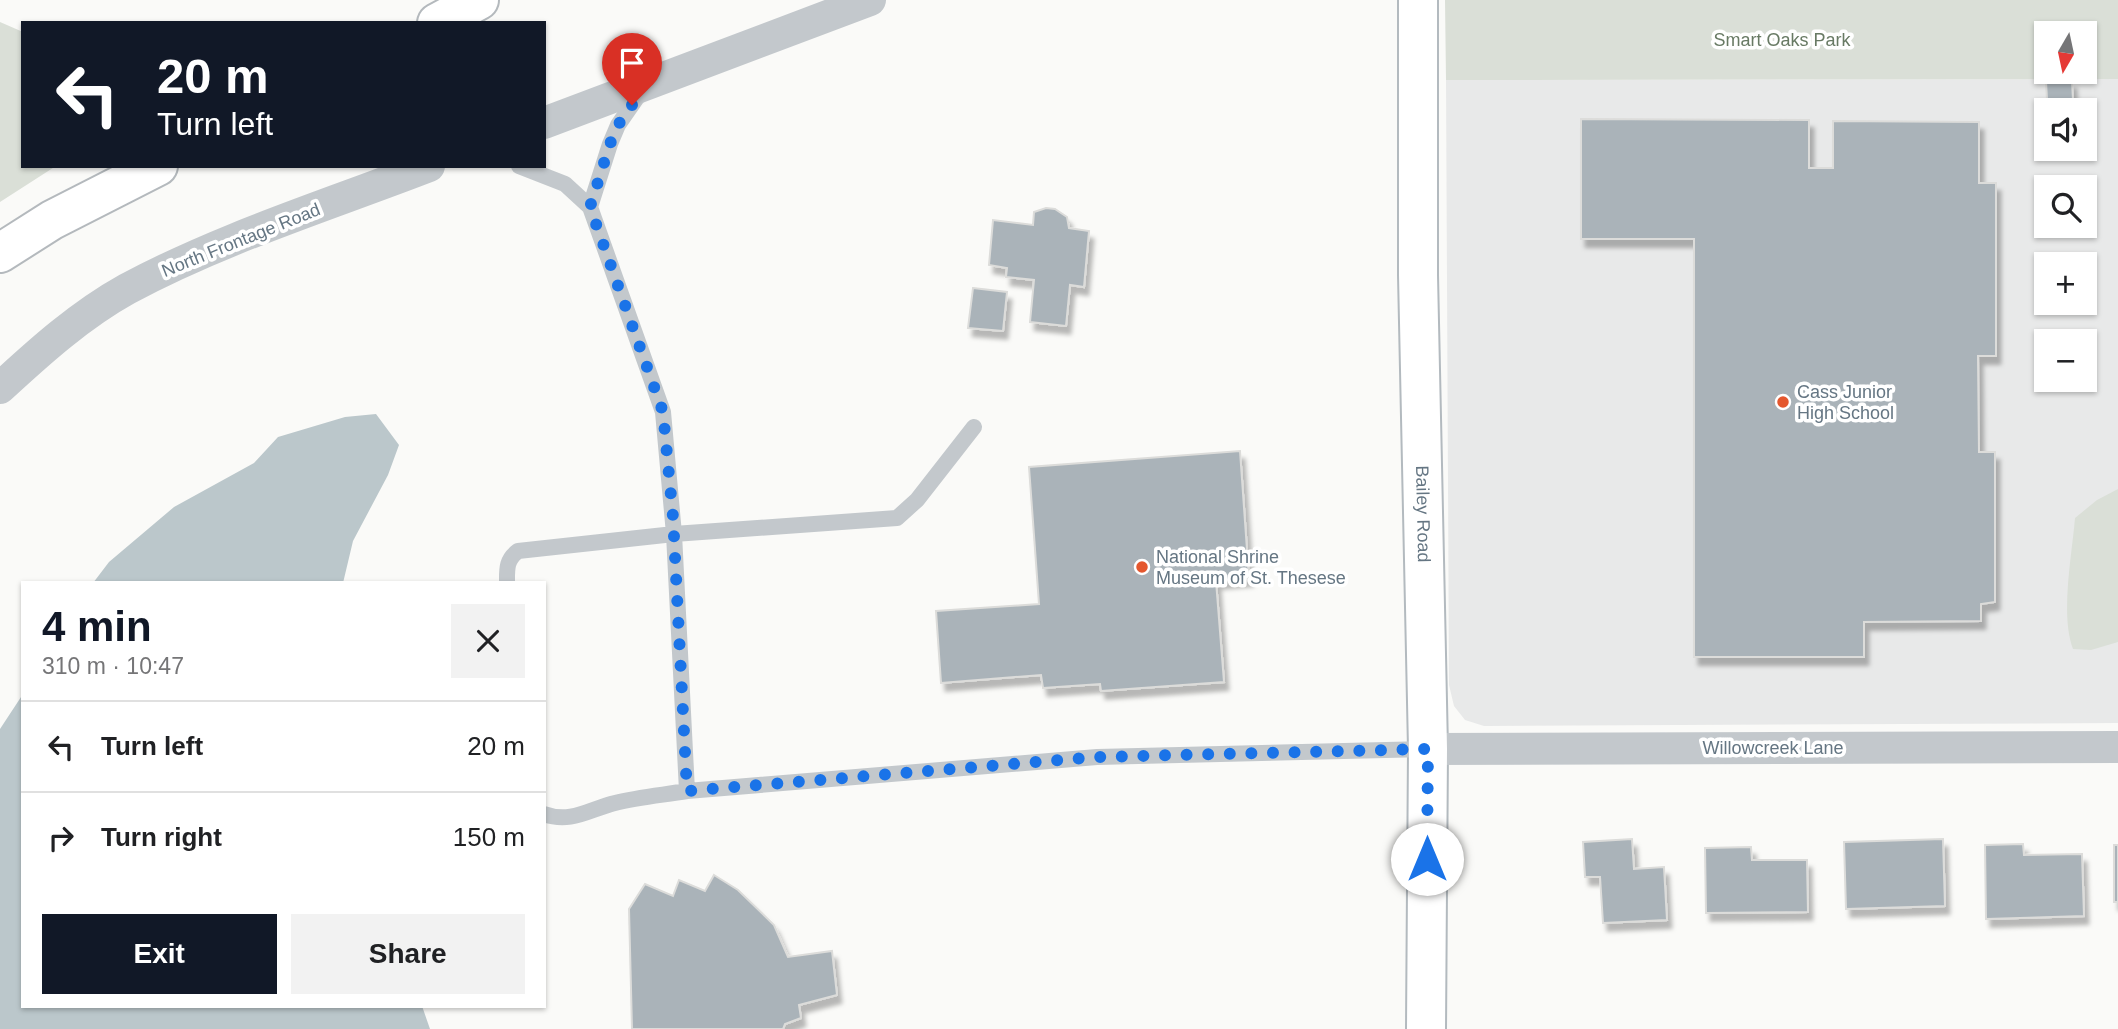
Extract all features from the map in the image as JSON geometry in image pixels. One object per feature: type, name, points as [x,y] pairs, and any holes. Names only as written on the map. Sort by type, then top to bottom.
[{"type":"main road","points":[[441,21],[479,0]]},
{"type":"main road","name":"Bailey Road","points":[[1418,0],[1419,289],[1428,749],[1426,1029]]},
{"type":"main road","points":[[0,253],[51,220],[154,168]]},
{"type":"street","points":[[546,122],[870,0]]},
{"type":"street","name":"North Frontage Road","points":[[0,388],[54,339],[125,290],[214,248],[424,168]]},
{"type":"street","name":"Willowcreek Lane","points":[[1428,749],[2118,747]]},
{"type":"lane","points":[[590,207],[618,125],[646,85]]},
{"type":"lane","points":[[524,168],[565,184],[590,207],[663,412],[674,534],[687,791]]},
{"type":"lane","points":[[508,581],[506,566],[510,556],[518,551],[674,534],[897,518],[917,500],[974,427]]},
{"type":"lane","points":[[546,815],[572,818],[613,803],[687,791],[1097,757],[1428,749]]},
{"type":"shaded area","name":"Cass Junior High School","points":[[2034,79],[2034,84],[2097,84],[2097,79],[2118,79],[2118,723],[1484,726],[1465,720],[1454,706],[1449,685],[1446,80]]},
{"type":"shaded area","points":[[376,414],[399,445],[388,475],[353,541],[343,581],[95,581],[109,562],[174,507],[254,463],[278,437],[345,417]]},
{"type":"shaded area","points":[[21,697],[21,1008],[423,1008],[430,1029],[0,1029],[0,729]]},
{"type":"green space","name":"Smart Oaks Park","points":[[1445,0],[2118,0],[2118,79],[2097,79],[2097,21],[2034,21],[2034,79],[1446,80]]},
{"type":"green space","points":[[0,22],[21,31],[21,168],[53,168],[0,202]]},
{"type":"green space","points":[[2118,489],[2118,642],[2091,650],[2073,649],[2069,635],[2067,602],[2075,518],[2097,500]]},
{"type":"building","points":[[2046,84],[2072,84],[2073,98],[2047,98]]},
{"type":"building","points":[[1581,119],[1809,120],[1809,168],[1833,168],[1833,121],[1979,122],[1979,183],[1996,183],[1996,356],[1978,356],[1979,452],[1995,452],[1995,602],[1981,604],[1981,621],[1864,622],[1864,657],[1694,657],[1694,239],[1581,239]]},
{"type":"building","points":[[1046,208],[1055,209],[1067,217],[1069,228],[1089,231],[1084,287],[1070,285],[1066,326],[1030,322],[1034,280],[1006,277],[1007,268],[989,265],[993,220],[1033,225],[1034,212]]},
{"type":"building","points":[[973,288],[1007,292],[1003,331],[968,328]]},
{"type":"building","name":"National Shrine Museum of St. Thesese","points":[[1240,451],[1249,578],[1216,581],[1224,682],[1101,691],[1100,684],[1043,688],[1041,675],[941,683],[936,611],[1039,604],[1029,467]]},
{"type":"building","points":[[1632,839],[1634,869],[1664,867],[1667,920],[1603,923],[1600,877],[1585,877],[1583,842]]},
{"type":"building","points":[[1943,839],[1945,906],[1846,909],[1844,842]]},
{"type":"building","points":[[2023,844],[2024,855],[2082,854],[2084,916],[1986,919],[1985,845]]},
{"type":"building","points":[[2114,845],[2118,845],[2118,902],[2114,902]]},
{"type":"building","points":[[1751,847],[1752,860],[1807,860],[1808,912],[1706,913],[1705,848]]},
{"type":"building","points":[[714,875],[738,890],[774,925],[788,957],[832,951],[837,995],[799,1005],[801,1018],[785,1024],[783,1029],[632,1029],[629,909],[645,884],[673,896],[679,880],[705,891]]},
{"type":"place","name":"Cass Junior High School","points":[[1783,402]]},
{"type":"place","name":"National Shrine Museum of St. Thesese","points":[[1142,567]]},
{"type":"route","points":[[632,105],[618,125],[610,144],[590,207],[663,412],[673,517],[687,791],[1097,757],[1428,749],[1427,859]]}]
